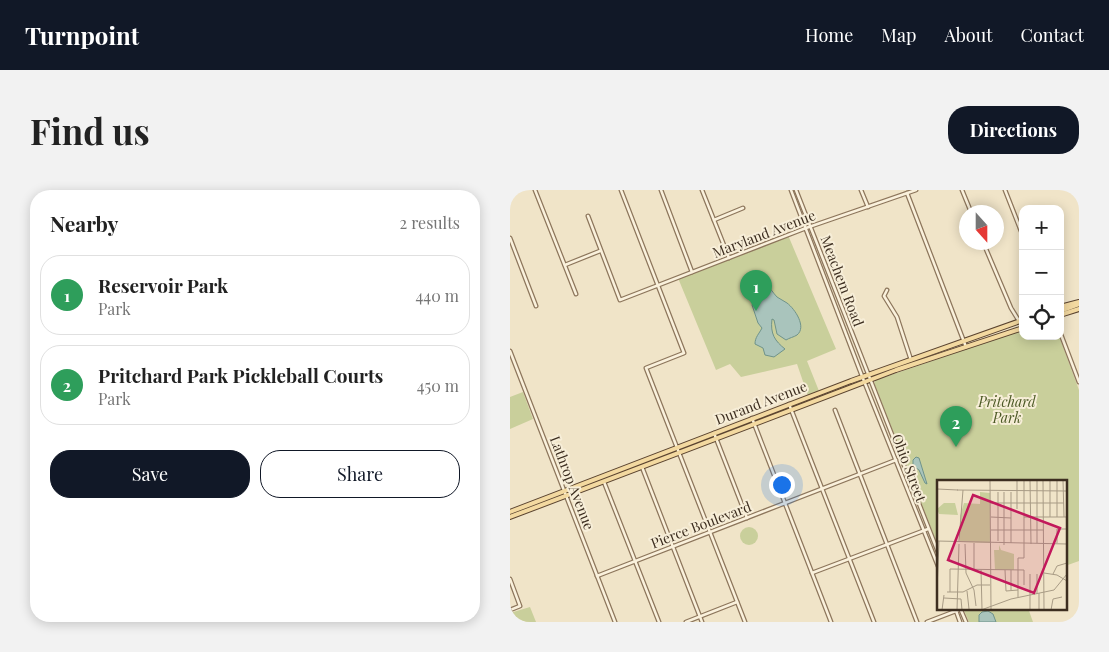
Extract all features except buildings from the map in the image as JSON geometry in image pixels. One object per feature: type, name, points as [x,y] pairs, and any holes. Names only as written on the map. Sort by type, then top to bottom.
[{"type":"main road","points":[[1064,308],[1079,303]]},
{"type":"main road","points":[[1064,314],[1079,309]]},
{"type":"main road","name":"Durand Avenue","points":[[510,517],[609,474],[862,376],[963,340],[1019,325]]},
{"type":"main road","name":"Durand Avenue","points":[[510,512],[604,482],[870,380],[966,347],[1019,325]]},
{"type":"main road","points":[[604,482],[609,474]]},
{"type":"street","points":[[536,190],[576,294]]},
{"type":"street","points":[[621,190],[684,353],[646,368],[745,622]]},
{"type":"street","points":[[661,190],[692,272]]},
{"type":"street","points":[[702,190],[729,258]]},
{"type":"street","name":"Meachem Road","points":[[791,190],[862,376]]},
{"type":"street","name":"Meachem Road","points":[[796,190],[870,380]]},
{"type":"street","points":[[861,190],[868,207]]},
{"type":"street","name":"Maryland Avenue","points":[[601,251],[620,300],[810,226],[916,190]]},
{"type":"street","points":[[962,190],[968,205]]},
{"type":"street","points":[[1005,190],[1019,226]]},
{"type":"street","points":[[907,193],[966,347]]},
{"type":"street","points":[[714,220],[743,208]]},
{"type":"street","points":[[564,265],[601,251],[588,216]]},
{"type":"street","points":[[510,238],[536,306]]},
{"type":"street","points":[[987,250],[1011,308],[1019,321]]},
{"type":"street","points":[[818,261],[823,259]]},
{"type":"street","points":[[887,290],[884,296],[896,315],[913,364]]},
{"type":"street","points":[[833,299],[838,297]]},
{"type":"street","points":[[846,335],[852,333]]},
{"type":"street","points":[[1063,340],[1079,382]]},
{"type":"street","name":"Lathrop Avenue","points":[[510,351],[511,358],[615,622]]},
{"type":"street","name":"Ohio Street","points":[[862,376],[937,564]]},
{"type":"street","name":"Ohio Street","points":[[870,380],[937,550]]},
{"type":"street","points":[[789,404],[874,622]]},
{"type":"street","points":[[835,410],[917,622]]},
{"type":"street","points":[[752,418],[831,622]]},
{"type":"street","points":[[714,433],[748,518]]},
{"type":"street","name":"Pierce Boulevard","points":[[597,576],[896,460]]},
{"type":"street","points":[[642,467],[702,622]]},
{"type":"street","points":[[604,482],[659,622]]},
{"type":"street","points":[[812,573],[928,529]]},
{"type":"street","points":[[510,580],[520,606],[510,610]]},
{"type":"street","points":[[686,622],[737,602]]},
{"type":"street","points":[[927,622],[955,610],[960,622]]},
{"type":"street","points":[[960,610],[966,622]]},
{"type":"green space","points":[[788,235],[836,349],[807,361],[819,391],[808,396],[797,364],[741,377],[730,364],[716,370],[678,278]]},
{"type":"green space","name":"Pritchard Park","points":[[1019,331],[1019,340],[1060,340],[1079,390],[1079,561],[1066,566],[1066,480],[937,480],[937,543],[874,383],[876,380]]},
{"type":"green space","points":[[523,392],[533,419],[510,429],[510,397]]},
{"type":"green space","points":[[745,527],[753,527],[758,532],[756,543],[745,545],[740,540],[740,532]]},
{"type":"green space","points":[[530,607],[536,622],[510,622],[510,613]]},
{"type":"green space","points":[[964,610],[1029,610],[1033,622],[969,622]]},
{"type":"water","points":[[766,286],[790,306],[799,318],[801,327],[797,335],[786,340],[777,334],[774,320],[772,319],[774,337],[785,349],[774,357],[765,355],[763,348],[755,344],[756,337],[762,328],[758,323],[752,305],[760,289]]},
{"type":"water","points":[[916,457],[919,458],[927,484],[919,470],[913,466],[913,460]]},
{"type":"water","points":[[988,611],[993,614],[996,622],[979,622],[979,615],[982,612]]},
{"type":"place","name":"Reservoir Park","points":[[756,311]]},
{"type":"place","name":"Pritchard Park Pickleball Courts","points":[[956,447]]}]
